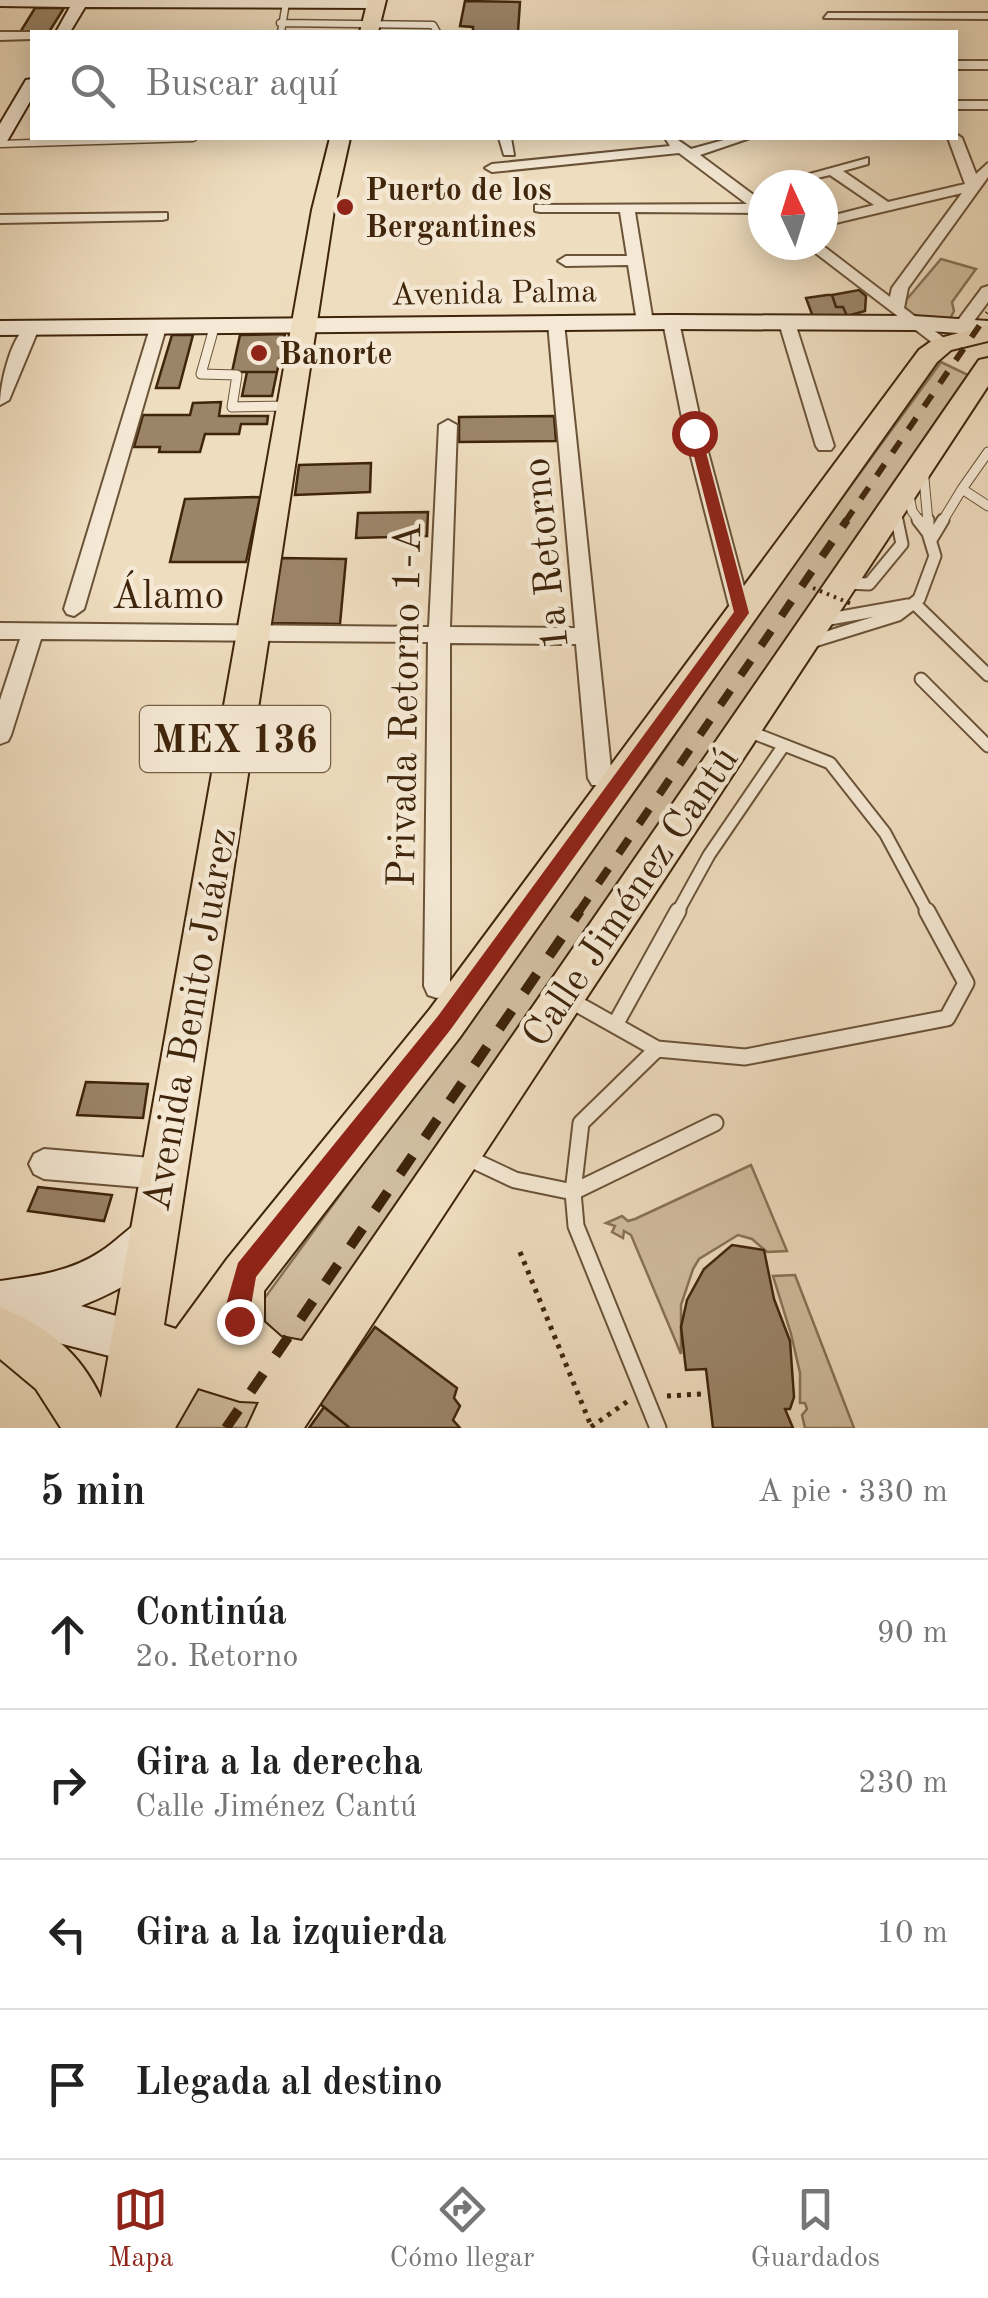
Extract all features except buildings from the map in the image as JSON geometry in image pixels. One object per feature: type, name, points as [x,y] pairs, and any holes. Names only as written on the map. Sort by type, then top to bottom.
[{"type":"main road","points":[[64,30],[81,1]]},
{"type":"main road","points":[[0,2],[377,2],[371,28]]},
{"type":"main road","points":[[1,138],[30,87]]},
{"type":"main road","name":"Avenida Benito Juárez","points":[[122,1428],[323,210],[340,140]]},
{"type":"main road","points":[[854,323],[878,312],[927,316],[966,356],[982,383]]},
{"type":"main road","name":"Avenida Palma","points":[[0,328],[854,323],[927,316]]},
{"type":"main road","name":"Calle Jiménez Cantú","points":[[146,1428],[186,1358],[246,1271],[444,1022],[741,613],[843,447],[928,356],[927,316]]},
{"type":"main road","name":"Calle Jiménez Cantú","points":[[272,1428],[909,480],[982,383]]},
{"type":"main road","points":[[843,447],[892,454],[909,480]]},
{"type":"main road","points":[[0,1302],[68,1290],[97,1280],[126,1262],[152,1235]]},
{"type":"main road","points":[[246,1271],[238,1305],[239,1321],[254,1350],[282,1364],[302,1365],[319,1359]]},
{"type":"main road","points":[[0,1314],[39,1317],[137,1341],[228,1376],[252,1378],[286,1373],[319,1359]]},
{"type":"main road","points":[[0,1332],[43,1358],[67,1384],[88,1428]]},
{"type":"street","points":[[825,1],[830,30]]},
{"type":"street","points":[[828,16],[988,16]]},
{"type":"street","points":[[0,36],[30,36]]},
{"type":"street","points":[[958,65],[988,65]]},
{"type":"street","points":[[958,105],[988,105]]},
{"type":"street","points":[[671,140],[748,198]]},
{"type":"street","points":[[492,168],[686,152],[736,140]]},
{"type":"street","points":[[956,140],[973,186]]},
{"type":"street","points":[[832,170],[863,161]]},
{"type":"street","points":[[927,316],[973,186],[988,167]]},
{"type":"street","points":[[838,174],[883,205]]},
{"type":"street","points":[[838,218],[973,186]]},
{"type":"street","points":[[540,208],[748,208]]},
{"type":"street","points":[[627,209],[632,260],[645,322]]},
{"type":"street","points":[[0,220],[162,216]]},
{"type":"street","points":[[566,261],[632,260]]},
{"type":"street","points":[[837,260],[927,316]]},
{"type":"street","points":[[927,316],[988,291]]},
{"type":"street","points":[[671,322],[698,449],[741,613]]},
{"type":"street","name":"1a Retorno","points":[[556,323],[600,778]]},
{"type":"street","points":[[787,323],[843,447]]},
{"type":"street","points":[[0,400],[31,328]]},
{"type":"street","points":[[74,609],[158,328]]},
{"type":"street","name":"Privada Retorno 1-A","points":[[437,986],[439,634],[448,425]]},
{"type":"street","name":"Álamo","points":[[0,631],[588,636]]},
{"type":"street","points":[[0,735],[33,631]]},
{"type":"street","points":[[44,1164],[163,1174]]},
{"type":"lane","points":[[281,30],[286,3]]},
{"type":"lane","points":[[280,22],[371,28],[433,25],[436,30]]},
{"type":"lane","points":[[1,138],[30,138]]},
{"type":"lane","points":[[214,328],[200,374],[237,376],[232,406],[290,406]]},
{"type":"lane","points":[[930,537],[988,452]]},
{"type":"lane","points":[[909,480],[912,510],[930,537]]},
{"type":"lane","points":[[825,608],[898,615],[911,604],[934,556],[928,496],[909,480]]},
{"type":"lane","points":[[962,489],[988,506]]},
{"type":"lane","points":[[825,608],[911,604],[988,676]]},
{"type":"lane","points":[[922,679],[988,746]]},
{"type":"lane","points":[[562,994],[657,1049],[746,1058],[948,1018],[966,982],[874,819],[830,763],[742,728]]},
{"type":"lane","points":[[615,1026],[709,854],[784,744]]},
{"type":"lane","points":[[657,1049],[582,1122],[572,1192],[576,1226],[658,1428]]},
{"type":"lane","points":[[456,1152],[515,1180],[572,1192],[715,1123]]},
{"type":"path","points":[[520,1252],[592,1428]]},
{"type":"shaded area","points":[[941,259],[976,269],[952,302],[954,311],[950,319],[918,319],[902,305]]},
{"type":"shaded area","points":[[941,362],[968,375],[829,577],[263,1428],[176,1428],[188,1403],[654,765],[777,587]]},
{"type":"shaded area","points":[[751,1165],[787,1251],[767,1252],[752,1239],[738,1235],[699,1259],[681,1305],[681,1354],[631,1235],[624,1231],[623,1238],[612,1232],[615,1226],[606,1223],[622,1216],[628,1221],[635,1219]]},
{"type":"shaded area","points":[[795,1275],[854,1428],[805,1428],[802,1415],[807,1409],[805,1403],[800,1403],[800,1373],[773,1276]]},
{"type":"railway","points":[[845,522],[988,313]]},
{"type":"railway","points":[[578,913],[847,520]]},
{"type":"railway","points":[[226,1428],[580,911]]},
{"type":"place","name":"Puerto de los Bergantines","points":[[345,207]]},
{"type":"place","name":"Banorte","points":[[259,353]]},
{"type":"route","points":[[239,1321],[240,1287],[246,1271],[444,1022],[741,613],[694,433]]}]
